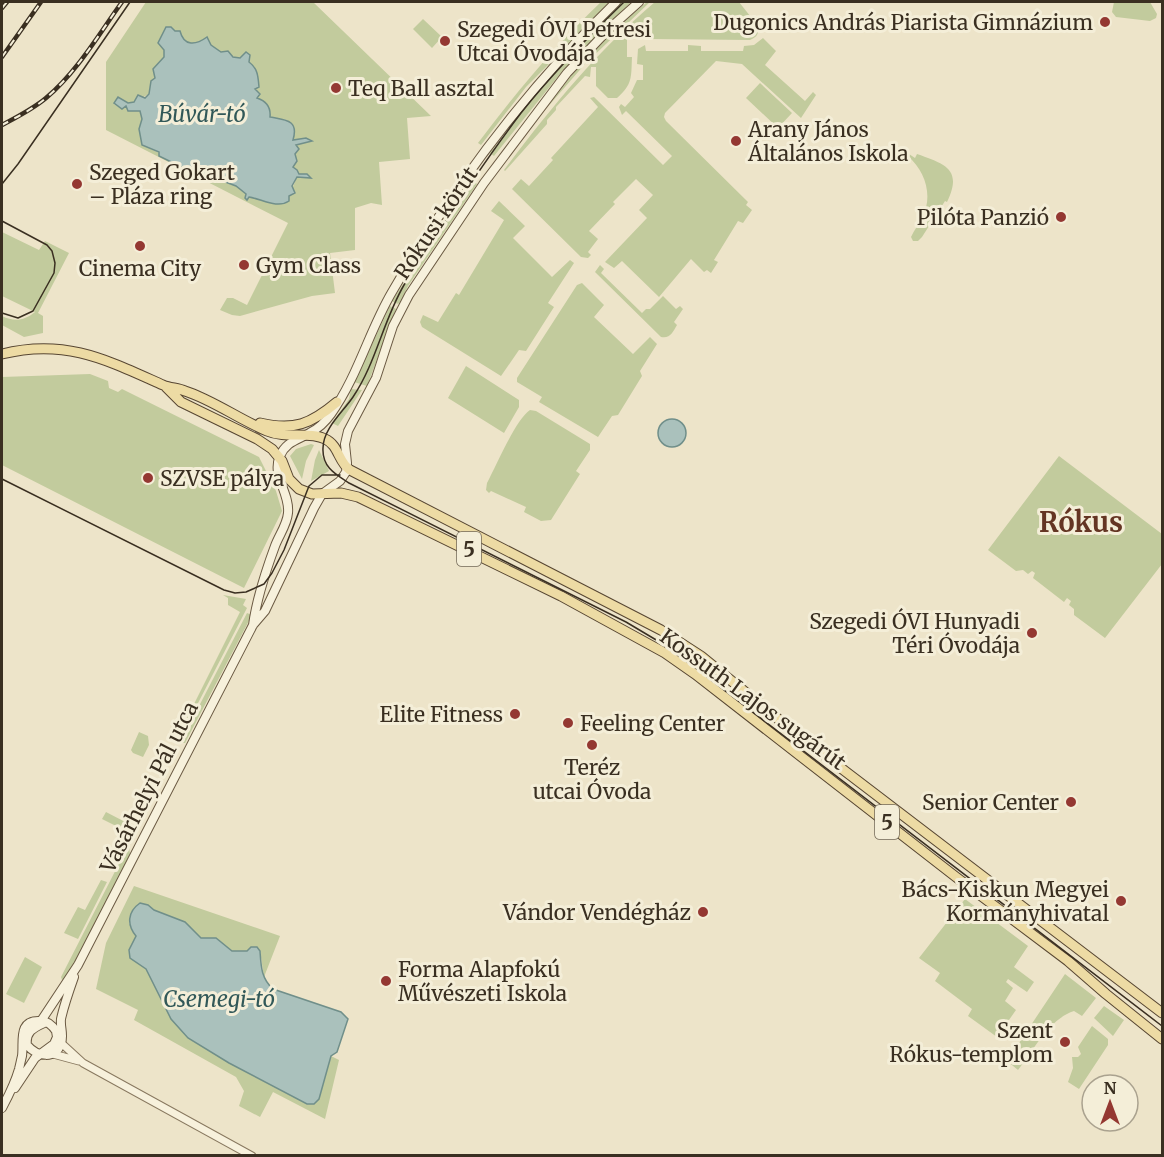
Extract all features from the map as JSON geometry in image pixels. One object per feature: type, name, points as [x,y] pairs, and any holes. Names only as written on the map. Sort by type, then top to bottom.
[{"type":"main road","name":"Rókusi körút","points":[[279,457],[286,446],[318,428],[331,414],[351,378],[389,296],[469,171],[534,88],[616,2]]},
{"type":"main road","name":"Rókusi körút","points":[[347,468],[345,444],[348,431],[376,378],[393,326],[409,295],[490,174],[567,74],[603,34],[639,2]]},
{"type":"main road","name":"Kossuth Lajos sugárút","points":[[6,353],[45,348],[76,351],[120,365],[166,387],[186,391],[279,435],[316,436],[330,442],[347,468],[667,633],[688,646],[799,736],[1162,1013]]},
{"type":"main road","name":"Kossuth Lajos sugárút","points":[[166,387],[181,402],[256,439],[279,457],[289,479],[295,487],[306,493],[341,492],[358,496],[525,577],[665,653],[698,676],[956,877],[1068,960],[1106,994],[1162,1038]]},
{"type":"main road","points":[[237,417],[273,426],[299,425],[317,419],[338,402]]},
{"type":"main road","name":"Vásárhelyi Pál utca","points":[[253,625],[259,588],[288,515],[287,502],[277,471],[279,457]]},
{"type":"main road","points":[[322,494],[340,481],[347,468]]},
{"type":"main road","name":"Vásárhelyi Pál utca","points":[[18,1071],[26,1058],[26,1039],[30,1032],[43,1021],[78,965],[253,625],[265,611],[322,494]]},
{"type":"main road","name":"Vásárhelyi Pál utca","points":[[52,1053],[58,1037],[64,1005],[78,965]]},
{"type":"main road","name":"Vásárhelyi Pál utca","points":[[10,1093],[20,1086],[40,1055],[51,1047],[58,1037],[58,1016],[64,1005]]},
{"type":"main road","points":[[43,1021],[58,1037]]},
{"type":"main road","name":"Vásárhelyi Pál utca","points":[[2,1108],[18,1071],[22,1056],[23,1031],[30,1023],[43,1021]]},
{"type":"main road","points":[[27,1045],[40,1055],[52,1053]]},
{"type":"street","points":[[58,1037],[82,1062]]},
{"type":"street","points":[[52,1053],[82,1062],[252,1155]]},
{"type":"green space","points":[[146,2],[313,2],[431,116],[407,118],[410,159],[379,162],[382,205],[371,203],[355,208],[355,250],[330,253],[335,293],[312,296],[240,316],[232,315],[220,310],[227,298],[233,298],[247,305],[288,223],[106,130],[106,62]],"holes":[[[182,38],[187,43],[211,45],[221,52],[240,59],[246,52],[256,98],[270,117],[287,120],[293,140],[310,141],[295,145],[292,167],[299,174],[310,178],[297,177],[289,196],[249,197],[236,186],[206,175],[206,179],[159,156],[159,153],[143,145],[139,129],[142,119],[140,111],[126,106],[122,109],[114,104],[134,102],[149,94],[151,81],[155,78],[153,69],[164,57],[164,50]]]},
{"type":"green space","points":[[601,2],[611,2],[526,87],[481,145],[478,143],[537,70]]},
{"type":"green space","points":[[622,2],[631,2],[560,74],[494,156],[490,153],[555,70]]},
{"type":"green space","points":[[647,2],[650,2],[585,64],[545,110],[502,166],[580,64],[600,42]]},
{"type":"green space","points":[[655,2],[739,2],[758,26],[758,33],[750,40],[650,39],[650,33],[632,33],[632,39],[627,39],[627,57],[632,57],[631,75],[629,84],[622,93],[617,98],[608,98],[596,86],[596,67],[591,67],[590,77],[585,76],[556,107],[547,120],[547,124],[505,171],[521,147],[575,82],[613,40]]},
{"type":"green space","points":[[1114,2],[1150,2],[1157,14],[1156,18],[1150,21],[1116,17],[1112,12]]},
{"type":"green space","points":[[423,19],[442,37],[432,48],[413,29]]},
{"type":"green space","points":[[763,38],[776,51],[765,65],[805,101],[813,92],[816,95],[801,118],[742,64],[716,61],[665,113],[664,117],[748,202],[746,205],[752,210],[743,223],[738,221],[714,260],[718,262],[711,273],[707,270],[704,272],[691,259],[659,297],[622,261],[614,268],[605,262],[647,218],[639,210],[653,195],[636,179],[589,231],[598,239],[588,252],[591,255],[588,258],[581,257],[512,189],[521,179],[529,186],[553,160],[551,158],[598,107],[590,98],[594,97],[663,165],[672,156],[626,111],[622,115],[619,107],[621,104],[625,107],[634,97],[631,93],[637,80],[643,80],[643,65],[637,64],[638,49],[645,45],[646,51],[688,51],[688,45],[701,46],[701,51],[743,51],[744,46],[754,45]]},
{"type":"green space","points":[[760,83],[792,113],[778,128],[746,98]]},
{"type":"green space","points":[[909,154],[915,158],[917,154],[943,165],[952,175],[953,182],[947,202],[945,201],[918,241],[913,241],[911,237],[926,208],[927,192],[923,176],[908,156]]},
{"type":"green space","points":[[472,180],[477,184],[408,286],[400,302],[398,304],[392,301]]},
{"type":"green space","points":[[499,201],[525,226],[513,238],[552,277],[570,260],[574,263],[548,303],[554,307],[526,351],[519,350],[501,376],[422,327],[420,322],[423,315],[438,322],[456,293],[459,295],[504,220],[491,211]]},
{"type":"green space","points":[[2,232],[39,250],[45,241],[69,253],[38,313],[43,316],[43,333],[24,337],[2,325],[2,316],[19,320],[35,312],[2,296]]},
{"type":"green space","points":[[600,265],[604,269],[601,273],[642,313],[650,309],[663,296],[676,309],[680,306],[683,309],[674,322],[677,325],[671,334],[661,337],[595,272]]},
{"type":"green space","points":[[582,283],[604,305],[594,317],[633,354],[650,337],[657,344],[640,371],[642,376],[618,415],[612,416],[598,437],[539,402],[542,397],[517,382],[517,378],[577,285]]},
{"type":"green space","points":[[390,306],[396,309],[367,386],[354,382]]},
{"type":"green space","points":[[466,366],[519,400],[519,407],[504,433],[448,398]]},
{"type":"green space","name":"SZVSE pálya","points":[[90,374],[108,381],[109,388],[118,392],[122,389],[259,457],[276,491],[282,511],[244,588],[2,465],[2,377]]},
{"type":"green space","points":[[351,389],[362,390],[338,426],[332,423],[349,399]]},
{"type":"green space","points":[[530,410],[536,411],[590,444],[590,450],[576,471],[580,474],[551,520],[541,521],[524,512],[526,507],[486,490],[487,483],[513,433]]},
{"type":"green space","points":[[314,445],[306,461],[302,479],[290,456],[296,449]]},
{"type":"green space","points":[[319,450],[329,471],[311,481],[315,460]]},
{"type":"green space","points":[[1059,456],[1162,534],[1162,564],[1105,638],[1074,615],[1074,609],[1069,605],[1071,601],[1067,598],[1064,602],[1033,578],[1035,573],[1016,571],[988,550]]},
{"type":"green space","points":[[223,595],[246,599],[243,605],[247,608],[179,740],[178,736],[240,612],[228,605],[228,598]]},
{"type":"green space","points":[[247,613],[252,615],[185,743],[180,743]]},
{"type":"green space","points":[[139,732],[148,736],[149,745],[143,757],[131,750]]},
{"type":"green space","points":[[106,812],[131,825],[134,828],[132,832],[102,819]]},
{"type":"green space","points":[[129,844],[130,856],[63,983],[61,977]]},
{"type":"green space","points":[[101,880],[107,882],[78,939],[64,933],[78,907],[85,910]]},
{"type":"green space","points":[[134,886],[280,936],[264,977],[260,951],[232,951],[216,938],[201,938],[185,922],[154,910],[148,905],[129,923],[136,936],[129,950],[146,969],[171,1019],[188,1038],[229,1063],[307,1104],[319,1099],[331,1056],[339,1060],[325,1119],[273,1092],[260,1117],[239,1106],[244,1091],[236,1077],[134,1020],[138,1010],[96,989],[106,943]]},
{"type":"green space","points":[[965,899],[1028,946],[1014,967],[1034,982],[1027,992],[1008,979],[1006,982],[1013,988],[1005,1001],[1016,1010],[997,1037],[968,1016],[972,1009],[935,981],[940,973],[919,958]]},
{"type":"green space","points":[[25,957],[42,967],[24,1003],[6,994]]},
{"type":"green space","points":[[1065,974],[1096,998],[1082,1016],[1074,1011],[1057,1021],[1018,1070],[1007,1061]]},
{"type":"green space","points":[[1104,1006],[1124,1020],[1113,1036],[1094,1018]]},
{"type":"green space","points":[[1092,1026],[1108,1039],[1108,1045],[1090,1073],[1080,1073],[1079,1089],[1068,1082],[1073,1068],[1072,1057],[1078,1057],[1081,1054],[1078,1047]]},
{"type":"water","name":"Búvár-tó","points":[[166,27],[180,31],[187,42],[199,42],[207,37],[211,45],[221,52],[228,51],[233,57],[240,58],[246,52],[250,55],[249,62],[258,76],[259,87],[255,89],[260,94],[257,98],[267,105],[270,117],[286,120],[293,125],[293,140],[306,138],[312,141],[296,145],[299,149],[295,154],[297,161],[293,167],[299,174],[307,174],[311,178],[297,177],[292,186],[295,193],[289,196],[289,201],[280,204],[249,197],[247,200],[246,194],[236,186],[207,175],[206,179],[142,145],[139,129],[142,119],[140,111],[128,111],[126,106],[122,109],[114,103],[118,97],[128,103],[134,102],[138,95],[145,98],[149,94],[151,81],[155,78],[153,69],[164,57],[164,50],[158,43]]},
{"type":"water","points":[[672,419],[682,423],[686,433],[682,443],[672,447],[662,443],[658,433],[662,423]]},
{"type":"water","name":"Csemegi-tó","points":[[140,903],[185,922],[201,938],[216,938],[232,951],[247,951],[251,947],[257,947],[260,951],[264,976],[273,989],[341,1012],[348,1019],[337,1052],[331,1056],[319,1099],[314,1104],[307,1104],[229,1063],[188,1038],[171,1019],[146,969],[130,958],[129,950],[136,936],[130,919],[133,910]]},
{"type":"tram line","points":[[2,184],[130,2]]},
{"type":"tram line","points":[[624,2],[545,84],[521,113],[404,285],[361,384],[326,434],[323,455],[327,465],[349,483],[626,622],[668,647],[1162,1026]]},
{"type":"tram line","points":[[2,221],[47,245],[52,251],[55,263],[54,273],[33,311],[18,318],[2,313]]},
{"type":"tram line","points":[[2,479],[224,590],[235,593],[246,592],[264,584],[272,573],[284,550],[309,486],[322,475],[340,475]]},
{"type":"railway","points":[[2,8],[7,2]]},
{"type":"railway","points":[[2,57],[41,2]]},
{"type":"railway","points":[[2,125],[36,106],[68,77],[122,2]]},
{"type":"place","name":"Dugonics András Piarista Gimnázium","points":[[1105,22]]},
{"type":"place","name":"Szegedi ÓVI Petresi Utcai Óvodája","points":[[445,41]]},
{"type":"place","name":"Teq Ball asztal","points":[[336,88]]},
{"type":"place","name":"Arany János Általános Iskola","points":[[736,141]]},
{"type":"place","name":"Szeged Gokart – Pláza ring","points":[[77,184]]},
{"type":"place","name":"Pilóta Panzió","points":[[1061,217]]},
{"type":"place","name":"Cinema City","points":[[140,246]]},
{"type":"place","name":"Gym Class","points":[[244,265]]},
{"type":"place","name":"SZVSE pálya","points":[[148,478]]},
{"type":"place","name":"Szegedi ÓVI Hunyadi Téri Óvodája","points":[[1032,633]]},
{"type":"place","name":"Elite Fitness","points":[[515,714]]},
{"type":"place","name":"Feeling Center","points":[[568,723]]},
{"type":"place","name":"Teréz utcai Óvoda","points":[[592,745]]},
{"type":"place","name":"Senior Center","points":[[1071,802]]},
{"type":"place","name":"Bács-Kiskun Megyei Kormányhivatal","points":[[1121,901]]},
{"type":"place","name":"Vándor Vendégház","points":[[703,912]]},
{"type":"place","name":"Forma Alapfokú Művészeti Iskola","points":[[386,981]]},
{"type":"place","name":"Szent Rókus-templom","points":[[1065,1042]]},
{"type":"district","name":"Rókus","points":[[1081,522]]}]
